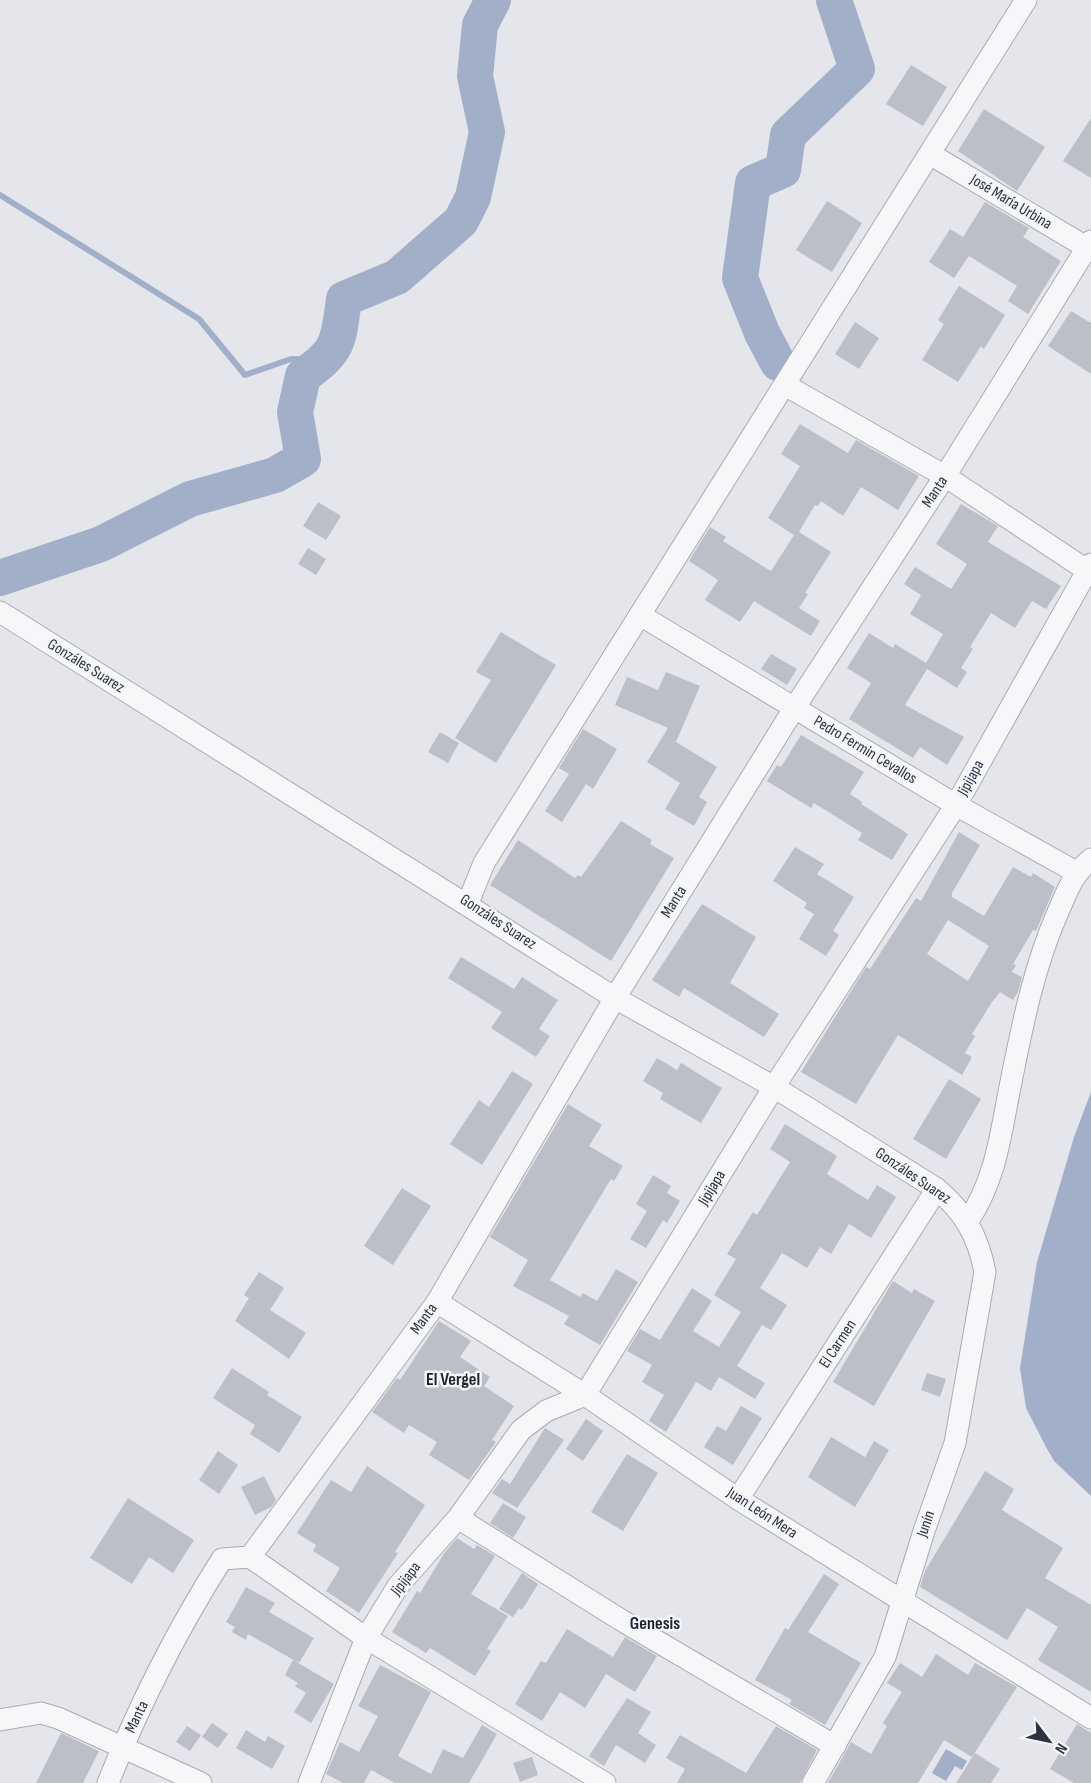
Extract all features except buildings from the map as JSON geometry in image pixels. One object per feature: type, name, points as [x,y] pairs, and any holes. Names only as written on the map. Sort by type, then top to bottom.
[{"type":"street","points":[[468,903],[484,863],[1026,0]]},
{"type":"street","name":"José María Urbina","points":[[930,153],[1090,246]]},
{"type":"street","name":"Manta","points":[[108,1783],[123,1746],[188,1614],[222,1559],[250,1557],[437,1302],[615,998],[795,707],[945,476],[1090,246]]},
{"type":"street","points":[[785,385],[945,476],[1090,569]]},
{"type":"street","name":"Jipijapa","points":[[309,1783],[366,1638],[398,1586],[458,1518],[521,1430],[546,1412],[585,1395],[774,1087],[956,805],[1090,569]]},
{"type":"street","name":"Gonzáles Suarez","points":[[0,612],[468,903],[615,998],[774,1087],[937,1189],[968,1221],[980,1247]]},
{"type":"street","name":"Pedro Fermin Cevallos","points":[[640,615],[956,805],[1083,865]]},
{"type":"street","points":[[968,1221],[988,1187],[1044,942],[1083,865]]},
{"type":"street","name":"El Carmen","points":[[738,1499],[937,1189]]},
{"type":"street","name":"Junín","points":[[813,1783],[885,1657],[955,1443],[985,1272],[980,1247]]},
{"type":"street","name":"Juan León Mera","points":[[437,1302],[585,1395],[738,1499],[1091,1718]]},
{"type":"street","points":[[458,1518],[621,1620],[835,1746]]},
{"type":"street","points":[[250,1557],[366,1638],[605,1783]]},
{"type":"street","points":[[0,1720],[41,1713],[123,1746],[201,1783]]},
{"type":"water","points":[[1091,1092],[1091,1496],[1054,1461],[1046,1447],[1026,1408],[1020,1368],[1037,1262],[1074,1137]]},
{"type":"water","points":[[946,1749],[967,1761],[962,1770],[955,1766],[946,1781],[932,1773]]},
{"type":"waterway","points":[[0,578],[101,544],[190,499],[275,475],[303,459],[295,412],[303,376],[331,352],[338,335],[344,299],[397,277],[461,221],[473,197],[487,132],[475,76],[480,25],[493,0]]},
{"type":"waterway","points":[[778,363],[762,333],[740,278],[753,183],[783,170],[788,135],[857,69],[834,0]]},
{"type":"waterway","points":[[0,195],[199,319],[245,375],[291,359],[326,360]]},
{"type":"district","name":"El Vergel","points":[[453,1379]]},
{"type":"district","name":"Genesis","points":[[655,1623]]}]
